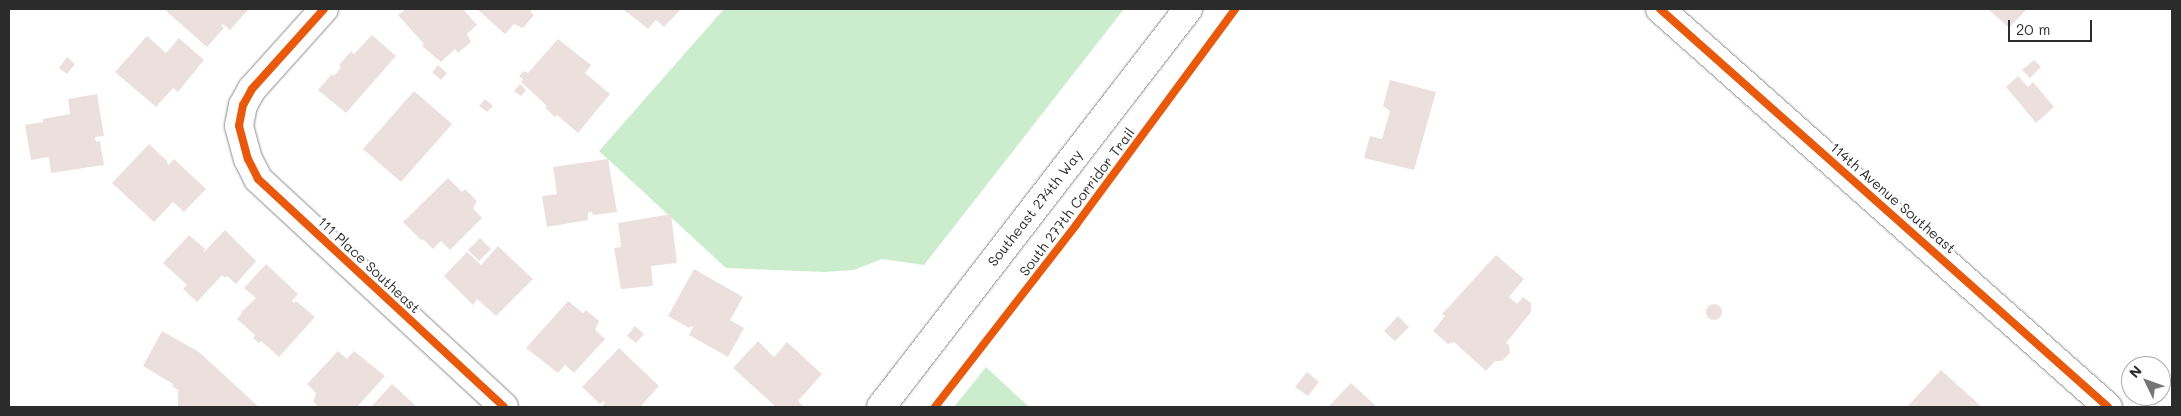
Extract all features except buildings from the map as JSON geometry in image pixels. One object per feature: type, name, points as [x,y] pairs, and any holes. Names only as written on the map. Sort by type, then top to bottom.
[{"type":"street","name":"111 Place Southeast","points":[[324,9],[252,89],[243,105],[239,126],[248,160],[258,179],[504,407]]},
{"type":"street","name":"Southeast 274th Way","points":[[881,407],[1188,9]]},
{"type":"street","name":"114th Avenue Southeast","points":[[1660,9],[2108,407]]},
{"type":"green space","points":[[724,9],[1124,9],[924,265],[882,259],[854,270],[824,272],[726,268],[599,151]]},
{"type":"green space","points":[[986,367],[1029,407],[954,407]]},
{"type":"cycle path","points":[[324,9],[252,89],[243,105],[239,126],[248,159],[258,179],[504,407]]},
{"type":"cycle path","name":"South 277th Corridor Trail","points":[[935,407],[1076,225],[1235,9]]},
{"type":"cycle path","points":[[1660,9],[2108,407]]}]
